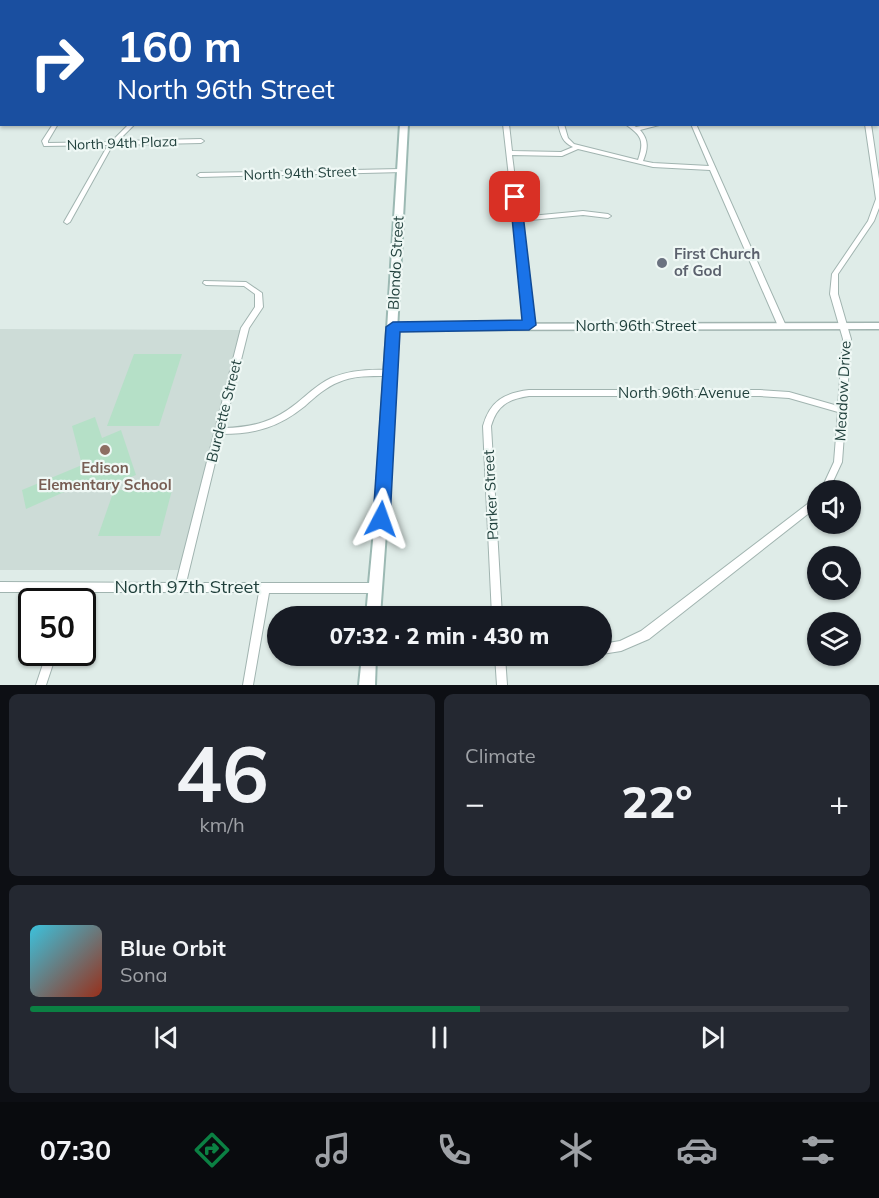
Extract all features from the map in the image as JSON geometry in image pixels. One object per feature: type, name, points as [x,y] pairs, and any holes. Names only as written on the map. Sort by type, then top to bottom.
[{"type":"main road","name":"Blondo Street","points":[[374,606],[404,126]]},
{"type":"main road","points":[[367,685],[368,666]]},
{"type":"street","name":"North 94th Plaza","points":[[55,126],[45,143],[48,146],[201,141]]},
{"type":"street","points":[[67,222],[102,159],[114,143],[132,126]]},
{"type":"street","points":[[507,126],[529,325]]},
{"type":"street","points":[[562,126],[565,139],[578,147],[664,167],[712,168]]},
{"type":"street","points":[[630,126],[646,143],[640,162]]},
{"type":"street","points":[[635,129],[651,126]]},
{"type":"street","points":[[694,126],[782,326]]},
{"type":"street","name":"Meadow Drive","points":[[830,480],[838,462],[847,339],[834,294],[835,273],[871,221],[879,199],[868,126]]},
{"type":"street","points":[[510,153],[562,154],[578,147]]},
{"type":"street","name":"North 94th Street","points":[[200,175],[401,171]]},
{"type":"street","points":[[518,219],[583,213],[608,216]]},
{"type":"street","name":"Burdette Street","points":[[180,587],[245,328],[258,307],[260,297],[255,289],[246,284],[206,283]]},
{"type":"street","name":"North 96th Street","points":[[393,327],[879,326]]},
{"type":"street","points":[[219,431],[250,429],[271,424],[293,411],[323,386],[342,377],[358,373],[390,373]]},
{"type":"street","name":"North 96th Avenue","points":[[524,394],[760,393],[789,395],[842,410]]},
{"type":"street","name":"Parker Street","points":[[496,606],[487,426],[492,410],[498,404],[511,397],[524,394]]},
{"type":"street","points":[[612,647],[621,646],[645,635],[807,509]]},
{"type":"street","name":"North 97th Street","points":[[0,587],[375,588]]},
{"type":"street","points":[[248,685],[265,587]]},
{"type":"street","points":[[41,685],[47,666]]},
{"type":"street","points":[[501,666],[502,685]]},
{"type":"shaded area","name":"Edison Elementary School","points":[[0,329],[240,330],[179,570],[0,570]]},
{"type":"green space","points":[[134,354],[182,354],[159,426],[107,426]]},
{"type":"green space","points":[[95,417],[102,438],[121,430],[136,475],[95,492],[91,480],[26,509],[22,490],[82,465],[72,426]]},
{"type":"green space","points":[[114,490],[172,490],[160,536],[98,536]]},
{"type":"place","name":"First Church of God","points":[[662,263]]},
{"type":"place","name":"Edison Elementary School","points":[[105,450]]},
{"type":"route","points":[[381,519],[393,327],[529,325],[515,197]]}]
